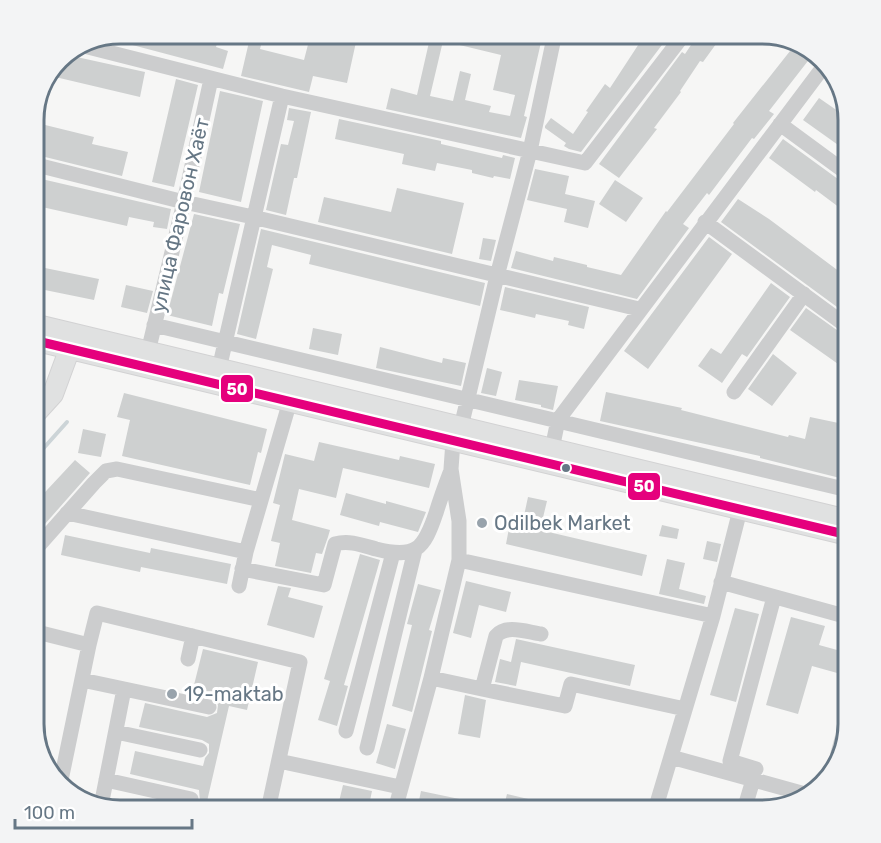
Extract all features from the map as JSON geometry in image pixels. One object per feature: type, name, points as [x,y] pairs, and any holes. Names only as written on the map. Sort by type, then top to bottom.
[{"type":"main road","points":[[44,329],[73,342],[290,401],[457,434],[552,449],[740,510],[838,533]]},
{"type":"main road","points":[[44,341],[148,352],[457,434],[627,475],[838,518]]},
{"type":"main road","points":[[44,404],[53,394],[73,342]]},
{"type":"street","points":[[242,569],[324,585],[335,544],[346,541],[393,553],[415,550],[423,544],[429,534],[452,469],[457,434],[468,400],[497,276],[530,151],[548,44]]},
{"type":"street","points":[[93,48],[282,96],[585,163],[677,44]]},
{"type":"street","points":[[552,449],[558,420],[820,71]]},
{"type":"street","name":"улица Фаровон Хаёт","points":[[148,352],[211,79]]},
{"type":"street","points":[[219,369],[282,96]]},
{"type":"street","points":[[780,124],[837,166]]},
{"type":"street","points":[[44,167],[639,309]]},
{"type":"street","points":[[705,222],[837,319]]},
{"type":"street","points":[[734,392],[804,294]]},
{"type":"street","points":[[154,325],[838,487]]},
{"type":"street","points":[[239,586],[246,552],[290,401]]},
{"type":"street","points":[[44,539],[106,471],[117,469],[261,500]]},
{"type":"street","points":[[397,800],[431,678],[459,560],[459,521],[452,469]]},
{"type":"street","points":[[658,800],[713,616],[740,510]]},
{"type":"street","points":[[67,513],[246,552]]},
{"type":"street","points":[[367,748],[415,550]]},
{"type":"street","points":[[346,731],[393,553]]},
{"type":"street","points":[[459,560],[713,616]]},
{"type":"street","points":[[721,582],[838,614]]},
{"type":"street","points":[[754,775],[730,761],[774,597]]},
{"type":"street","points":[[62,773],[88,645],[97,613],[300,662],[270,800]]},
{"type":"street","points":[[482,689],[496,636],[500,631],[507,629],[541,634]]},
{"type":"street","points":[[44,634],[88,645]]},
{"type":"street","points":[[188,659],[193,636]]},
{"type":"street","points":[[431,678],[565,706],[571,684],[685,710]]},
{"type":"street","points":[[82,680],[209,707]]},
{"type":"street","points":[[103,798],[124,689]]},
{"type":"street","points":[[116,732],[200,750]]},
{"type":"street","points":[[671,757],[754,775],[797,791]]},
{"type":"street","points":[[288,763],[400,787]]},
{"type":"street","points":[[747,800],[754,775]]},
{"type":"street","points":[[106,780],[191,798]]},
{"type":"building","points":[[129,44],[217,44],[216,47],[228,51],[223,69]]},
{"type":"building","points":[[248,44],[261,44],[260,49],[304,60],[308,44],[356,44],[347,83],[313,76],[309,92],[241,76]]},
{"type":"building","points":[[429,44],[442,44],[430,96],[453,101],[460,71],[471,74],[465,100],[491,106],[489,112],[510,116],[515,95],[493,90],[501,55],[455,44],[541,44],[521,138],[386,109],[391,88],[417,95]]},
{"type":"building","points":[[639,44],[663,44],[581,152],[564,146],[566,143],[545,128],[551,118],[573,134],[605,84],[610,88]]},
{"type":"building","points":[[692,44],[716,44],[703,62],[700,61],[681,92],[654,128],[657,129],[619,178],[599,164],[682,52],[685,54]]},
{"type":"building","points":[[791,49],[809,60],[769,111],[774,114],[683,224],[689,228],[637,299],[511,268],[516,251],[553,261],[554,257],[621,275],[733,123]]},
{"type":"building","points":[[76,57],[145,72],[140,97],[56,77]]},
{"type":"building","points":[[176,79],[198,85],[174,187],[152,182]]},
{"type":"building","points":[[220,91],[263,101],[241,202],[199,192]]},
{"type":"building","points":[[819,98],[836,110],[837,144],[803,120]]},
{"type":"building","points":[[289,108],[311,112],[297,178],[294,178],[286,215],[266,210],[281,144],[288,145],[294,121],[287,120]]},
{"type":"building","points":[[339,119],[441,141],[441,144],[502,158],[503,155],[515,158],[510,179],[494,176],[493,178],[472,173],[472,170],[437,163],[435,171],[402,164],[404,154],[335,139]]},
{"type":"building","points":[[44,125],[94,137],[92,144],[128,152],[122,176],[44,157]]},
{"type":"building","points":[[783,139],[837,178],[837,206],[816,190],[815,192],[769,158]]},
{"type":"building","points":[[535,169],[569,176],[565,194],[595,201],[588,228],[564,222],[567,209],[527,200]]},
{"type":"building","points":[[44,180],[171,209],[167,229],[153,227],[154,222],[129,217],[127,226],[44,207]]},
{"type":"building","points":[[615,180],[643,198],[626,222],[599,204]]},
{"type":"building","points":[[397,188],[464,203],[452,254],[318,222],[324,197],[391,212]]},
{"type":"building","points":[[738,199],[769,219],[837,270],[837,307],[721,222]]},
{"type":"building","points":[[194,214],[240,224],[223,294],[219,293],[212,326],[167,315]]},
{"type":"building","points":[[261,229],[485,283],[480,306],[309,264],[311,255],[272,245],[267,267],[273,269],[256,339],[237,334]]},
{"type":"building","points":[[709,237],[732,254],[648,369],[624,351]]},
{"type":"building","points":[[483,238],[496,240],[491,261],[479,259]]},
{"type":"building","points":[[45,268],[99,279],[94,300],[44,290]]},
{"type":"building","points":[[771,283],[790,297],[747,357],[742,354],[722,383],[698,366],[711,348],[721,354]]},
{"type":"building","points":[[126,285],[153,291],[147,313],[121,307]]},
{"type":"building","points":[[505,287],[589,307],[584,329],[568,325],[569,321],[536,314],[535,318],[500,310]]},
{"type":"building","points":[[806,308],[837,330],[837,364],[790,330]]},
{"type":"building","points":[[313,328],[342,334],[338,355],[309,349]]},
{"type":"building","points":[[380,347],[442,363],[443,358],[466,363],[461,386],[376,368]]},
{"type":"building","points":[[773,354],[797,373],[772,406],[748,389]]},
{"type":"building","points":[[487,368],[502,372],[496,396],[481,393]]},
{"type":"building","points":[[519,380],[558,386],[553,410],[515,400]]},
{"type":"building","points":[[606,392],[682,408],[681,410],[788,437],[789,435],[805,439],[810,417],[838,423],[838,477],[760,458],[760,456],[600,421]]},
{"type":"building","points":[[124,393],[267,429],[261,453],[258,452],[250,485],[122,456],[130,420],[117,417]]},
{"type":"building","points":[[83,429],[106,434],[101,457],[78,453]]},
{"type":"building","points":[[319,442],[399,460],[400,456],[435,464],[429,488],[343,468],[336,498],[299,489],[292,520],[330,530],[328,537],[322,554],[316,553],[311,573],[275,566],[280,543],[271,541],[280,505],[273,503],[285,454],[314,461]]},
{"type":"building","points":[[75,460],[90,473],[44,525],[44,493]]},
{"type":"building","points":[[346,493],[426,512],[418,532],[380,522],[379,526],[340,515]]},
{"type":"building","points":[[528,497],[547,501],[540,530],[647,555],[642,576],[506,544],[510,523],[522,525]]},
{"type":"building","points":[[662,525],[679,529],[677,539],[659,536]]},
{"type":"building","points":[[65,535],[150,553],[151,548],[231,564],[227,584],[141,567],[140,572],[61,555]]},
{"type":"building","points":[[707,541],[721,544],[717,562],[703,559]]},
{"type":"building","points":[[360,554],[380,560],[344,685],[348,686],[337,726],[318,720],[330,681],[324,679]]},
{"type":"building","points":[[667,559],[685,563],[679,589],[706,596],[704,604],[659,594]]},
{"type":"building","points":[[466,581],[511,592],[506,612],[479,605],[471,638],[453,633]]},
{"type":"building","points":[[418,584],[441,590],[429,630],[432,631],[412,712],[392,706],[412,625],[407,624]]},
{"type":"building","points":[[278,586],[291,588],[288,597],[323,606],[314,638],[267,625]]},
{"type":"building","points":[[735,608],[759,614],[736,702],[710,695]]},
{"type":"building","points":[[791,617],[825,626],[819,645],[838,650],[838,673],[812,666],[798,714],[766,705]]},
{"type":"building","points":[[516,639],[635,665],[630,686],[521,662],[516,686],[495,682],[500,659],[511,662]]},
{"type":"building","points":[[203,649],[258,662],[247,710],[229,706],[207,800],[200,800],[199,790],[130,774],[135,751],[203,766],[209,753],[209,744],[202,740],[139,727],[145,703],[207,717],[217,713],[218,705],[215,699],[192,693]]},
{"type":"building","points":[[465,695],[486,700],[480,738],[458,734]]},
{"type":"building","points":[[387,724],[406,729],[395,769],[376,763]]},
{"type":"building","points":[[838,726],[836,739],[829,759]]},
{"type":"building","points":[[343,785],[372,791],[370,800],[339,800]]},
{"type":"building","points":[[421,791],[464,800],[419,800]]},
{"type":"building","points":[[507,794],[532,800],[506,800]]},
{"type":"waterway","points":[[44,448],[67,422]]},
{"type":"transit line","name":"50","points":[[44,343],[838,533]]},
{"type":"place","name":"Odilbek Market","points":[[482,523]]},
{"type":"place","name":"19-maktab","points":[[172,694]]}]
